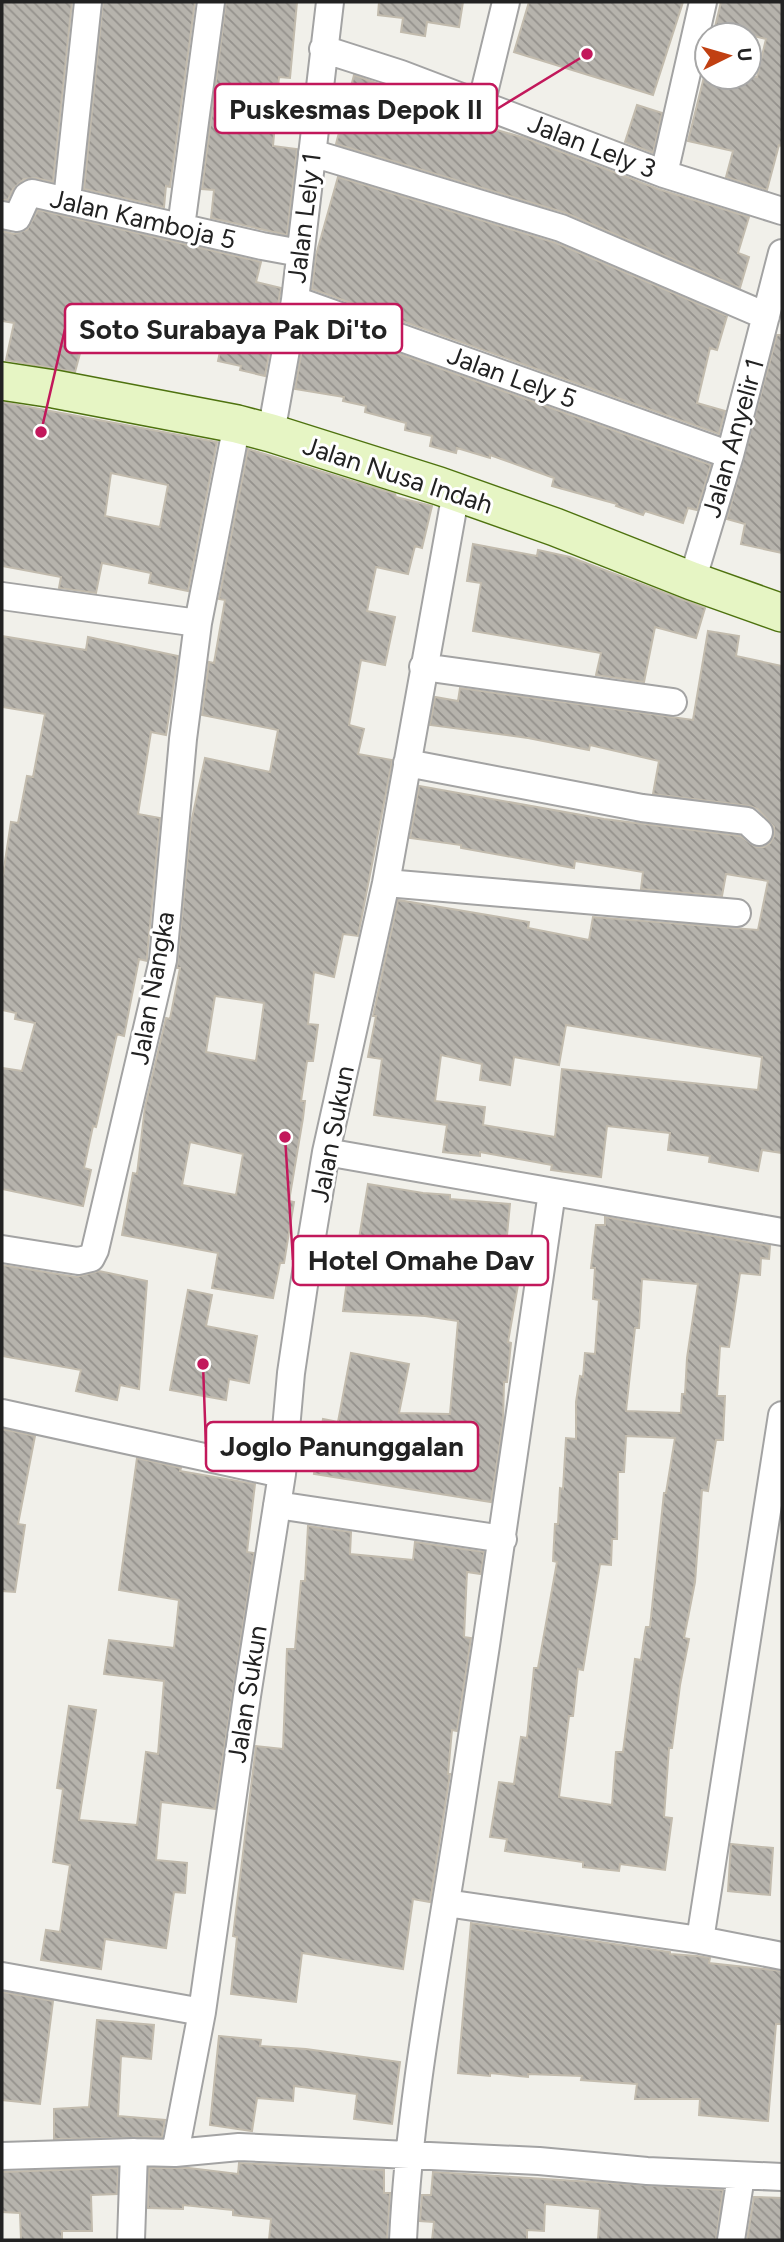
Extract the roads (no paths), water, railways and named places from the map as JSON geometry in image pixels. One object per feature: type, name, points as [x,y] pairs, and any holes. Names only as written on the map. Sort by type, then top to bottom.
[{"type":"main road","name":"Jalan Nusa Indah","points":[[2,381],[254,429],[456,492],[782,613]]},
{"type":"street","points":[[67,200],[88,2]]},
{"type":"street","points":[[181,227],[211,2]]},
{"type":"street","name":"Jalan Lely 1","points":[[198,623],[254,429],[295,300],[330,2]]},
{"type":"street","points":[[481,104],[506,2]]},
{"type":"street","points":[[664,174],[704,2]]},
{"type":"street","name":"Jalan Lely 3","points":[[323,49],[401,74],[664,174],[782,211]]},
{"type":"street","points":[[312,153],[561,228],[766,316]]},
{"type":"street","name":"Jalan Kamboja 5","points":[[2,215],[17,218],[29,194],[67,200],[300,253]]},
{"type":"street","name":"Jalan Anyelir 1","points":[[692,581],[730,455],[782,253]]},
{"type":"street","name":"Jalan Lely 5","points":[[295,300],[730,455]]},
{"type":"street","name":"Jalan Sukun","points":[[175,2153],[202,2012],[226,1835],[282,1474],[291,1373],[326,1152],[386,883],[456,492]]},
{"type":"street","points":[[2,596],[198,623]]},
{"type":"street","name":"Jalan Nangka","points":[[2,1249],[78,1261],[91,1258],[95,1250],[163,960],[183,739],[198,623]]},
{"type":"street","points":[[423,667],[673,702]]},
{"type":"street","points":[[407,763],[642,808],[747,821],[759,832]]},
{"type":"street","points":[[386,883],[737,913]]},
{"type":"street","points":[[326,1152],[782,1232]]},
{"type":"street","points":[[403,2240],[408,2154],[421,2050],[503,1539],[552,1192]]},
{"type":"street","points":[[2,1413],[282,1474]]},
{"type":"street","points":[[700,1940],[782,1415]]},
{"type":"street","points":[[277,1505],[503,1539]]},
{"type":"street","points":[[446,1903],[700,1940],[782,1956]]},
{"type":"street","points":[[2,1976],[202,2012]]},
{"type":"street","points":[[2,2157],[175,2153],[239,2147],[540,2161],[647,2171],[782,2177]]},
{"type":"street","points":[[131,2240],[134,2152]]},
{"type":"street","points":[[731,2240],[741,2176]]},
{"type":"place","name":"Puskesmas Depok II","points":[[587,54]]},
{"type":"place","name":"Soto Surabaya Pak Di'to","points":[[41,432]]},
{"type":"place","name":"Hotel Omahe Dav","points":[[285,1137]]},
{"type":"place","name":"Joglo Panunggalan","points":[[203,1364]]}]
